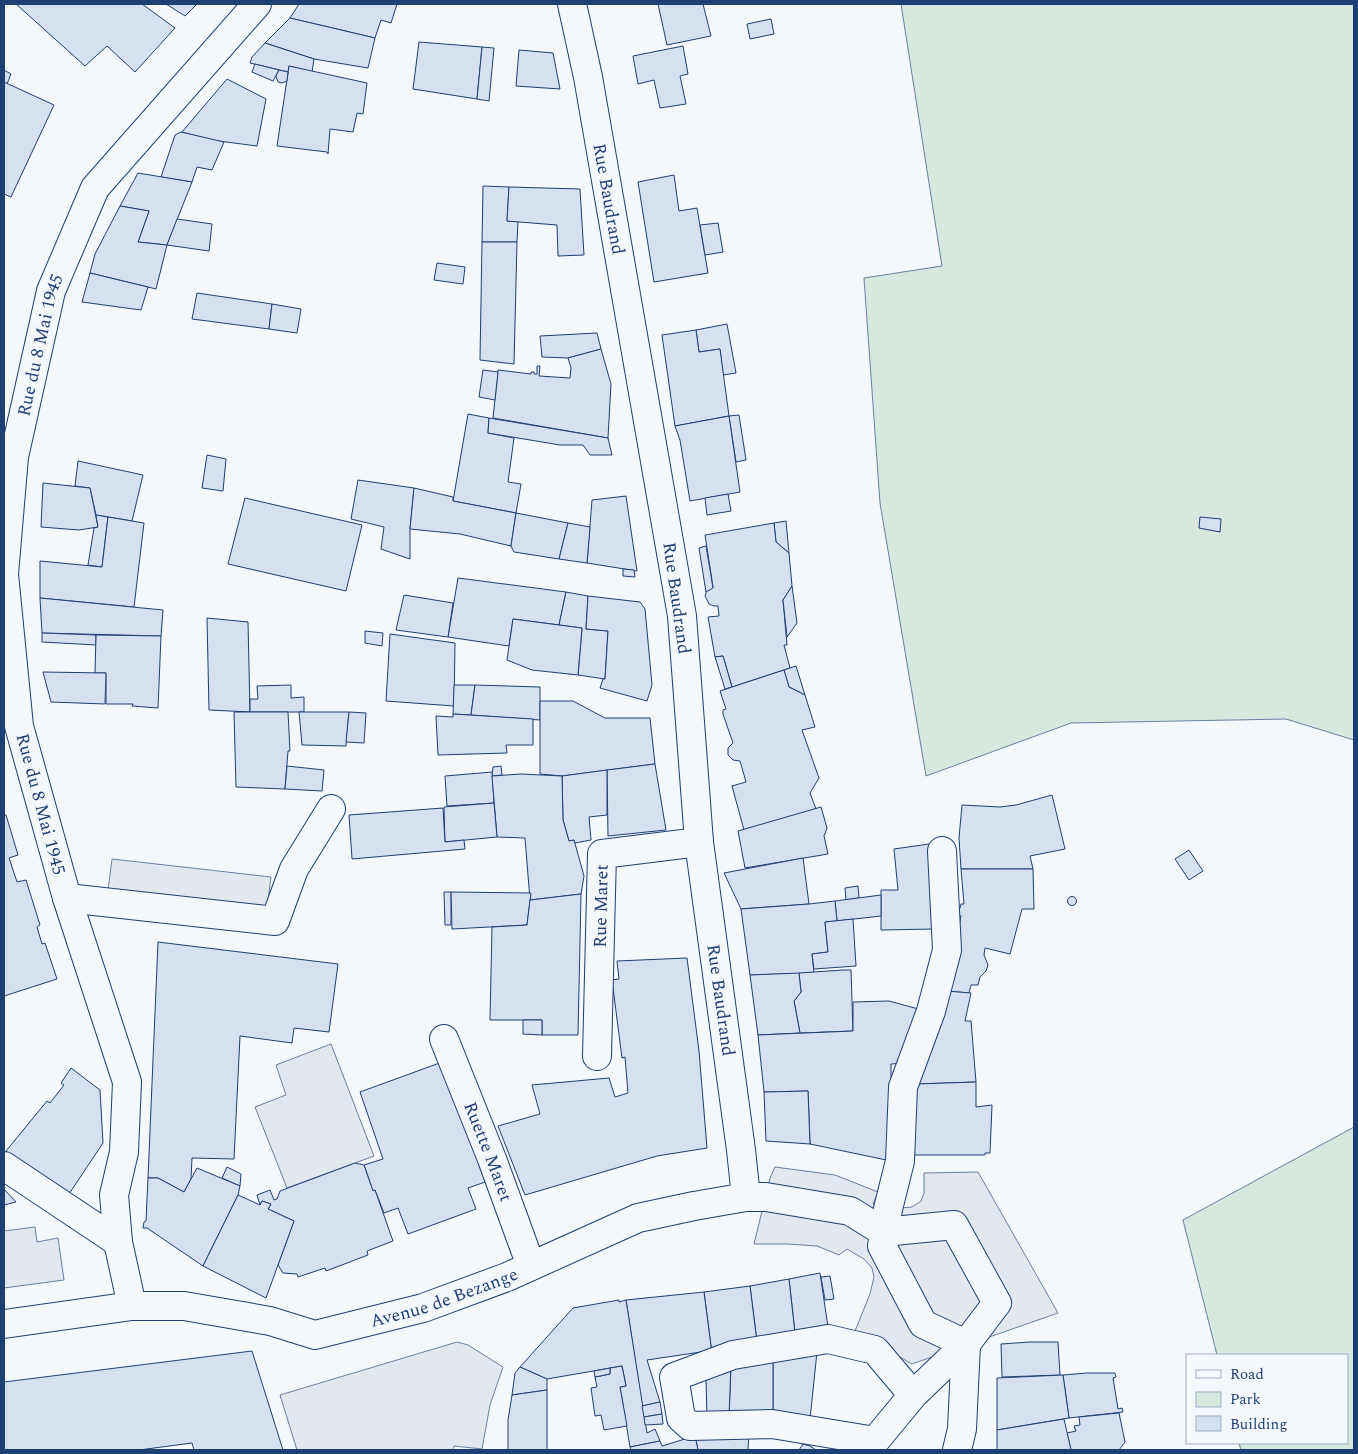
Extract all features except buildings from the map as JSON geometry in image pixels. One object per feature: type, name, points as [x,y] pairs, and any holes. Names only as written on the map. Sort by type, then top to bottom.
[{"type":"street","name":"Rue du 8 Mai 1945","points":[[132,1306],[118,1242],[114,1195],[124,1152],[127,1082],[67,898],[19,726],[4,574],[14,457],[51,291],[95,188],[257,4]]},
{"type":"street","name":"Rue Baudrand","points":[[572,4],[588,77],[682,616],[699,842],[740,1140],[746,1197]]},
{"type":"street","name":"Rue du 8 Mai 1945","points":[[67,898],[275,921],[294,869],[331,809]]},
{"type":"street","name":"Rue Maret","points":[[597,1056],[602,854],[699,842]]},
{"type":"street","points":[[942,850],[947,950],[932,1011],[903,1087],[900,1161],[882,1246],[922,1324],[966,1344]]},
{"type":"street","name":"Ruette Maret","points":[[444,1039],[492,1159],[531,1266]]},
{"type":"street","points":[[4,1166],[118,1242]]},
{"type":"street","name":"Avenue de Bezange","points":[[4,1324],[132,1306],[184,1306],[270,1321],[315,1335],[423,1308],[507,1277],[638,1218],[746,1197],[766,1197],[850,1211],[884,1232]]},
{"type":"street","points":[[884,1232],[954,1225],[997,1303],[966,1344],[913,1395],[875,1441],[772,1424],[690,1426],[681,1418],[674,1377],[733,1355],[828,1339],[875,1350],[913,1395]]},
{"type":"street","points":[[957,1450],[962,1428],[966,1344]]},
{"type":"green space","points":[[901,4],[1354,4],[1354,740],[1286,719],[1071,723],[926,776],[880,503],[864,278],[942,266]]},
{"type":"green space","points":[[1354,1127],[1354,1450],[1241,1450],[1239,1444],[1348,1444],[1348,1354],[1217,1354],[1183,1220]]},
{"type":"shaded area","points":[[112,859],[271,877],[267,908],[108,890]]},
{"type":"shaded area","points":[[331,1044],[374,1156],[287,1188],[255,1107],[286,1095],[276,1065]]},
{"type":"shaded area","points":[[775,1167],[835,1175],[878,1192],[873,1204],[889,1209],[912,1207],[921,1201],[924,1193],[924,1173],[978,1172],[1058,1313],[912,1364],[855,1331],[870,1294],[874,1277],[872,1268],[864,1259],[847,1249],[839,1255],[817,1246],[754,1244],[770,1178]]},
{"type":"shaded area","points":[[35,1227],[37,1242],[58,1238],[64,1280],[4,1288],[4,1231]]},
{"type":"shaded area","points":[[457,1342],[468,1345],[503,1367],[490,1405],[482,1449],[454,1446],[453,1450],[297,1450],[280,1395]]}]
